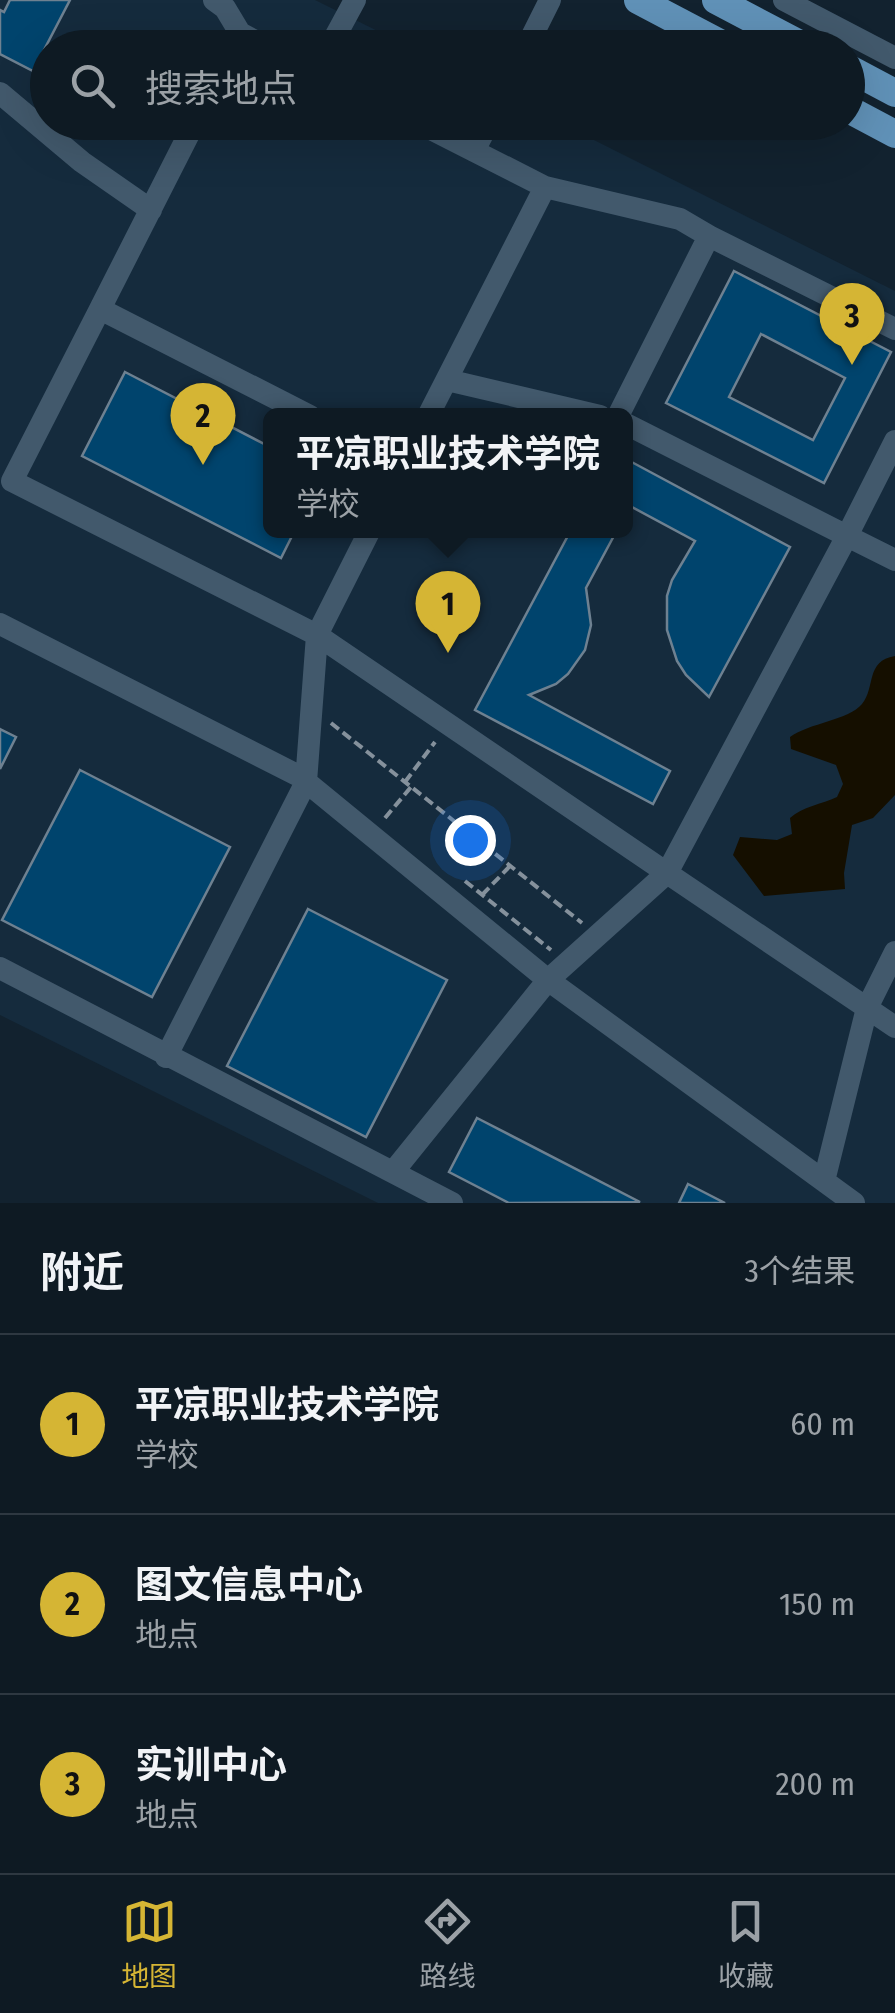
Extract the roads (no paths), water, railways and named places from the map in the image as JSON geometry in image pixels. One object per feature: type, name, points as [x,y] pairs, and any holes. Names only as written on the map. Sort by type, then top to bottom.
[{"type":"main road","points":[[638,0],[695,30]]},
{"type":"main road","points":[[716,0],[774,30]]},
{"type":"main road","points":[[865,77],[895,93]]},
{"type":"main road","points":[[865,118],[895,134]]},
{"type":"street","points":[[214,0],[224,8],[233,30]]},
{"type":"street","points":[[338,30],[354,0]]},
{"type":"street","points":[[535,30],[550,0]]},
{"type":"street","points":[[784,0],[841,30]]},
{"type":"street","points":[[865,42],[895,58]]},
{"type":"street","points":[[0,93],[30,118]]},
{"type":"street","points":[[56,140],[150,210]]},
{"type":"street","points":[[186,140],[100,309],[6,479],[317,635],[895,1027]]},
{"type":"street","points":[[451,140],[544,187],[680,219],[895,329]]},
{"type":"street","points":[[474,152],[480,140]]},
{"type":"street","points":[[432,408],[544,187]]},
{"type":"street","points":[[622,408],[710,236]]},
{"type":"street","points":[[100,309],[294,408]]},
{"type":"street","points":[[446,380],[566,408]]},
{"type":"street","points":[[633,428],[895,560]]},
{"type":"street","points":[[393,1172],[548,980],[667,873],[895,442]]},
{"type":"street","points":[[166,1056],[306,782],[317,635],[366,538]]},
{"type":"street","points":[[0,624],[306,782],[548,980],[854,1203]]},
{"type":"street","points":[[824,1181],[867,1008],[895,952]]},
{"type":"street","points":[[0,968],[452,1203]]},
{"type":"place","name":"实训中心","points":[[852,365]]},
{"type":"place","name":"图文信息中心","points":[[203,465]]},
{"type":"place","name":"平凉职业技术学院","points":[[448,653]]}]
